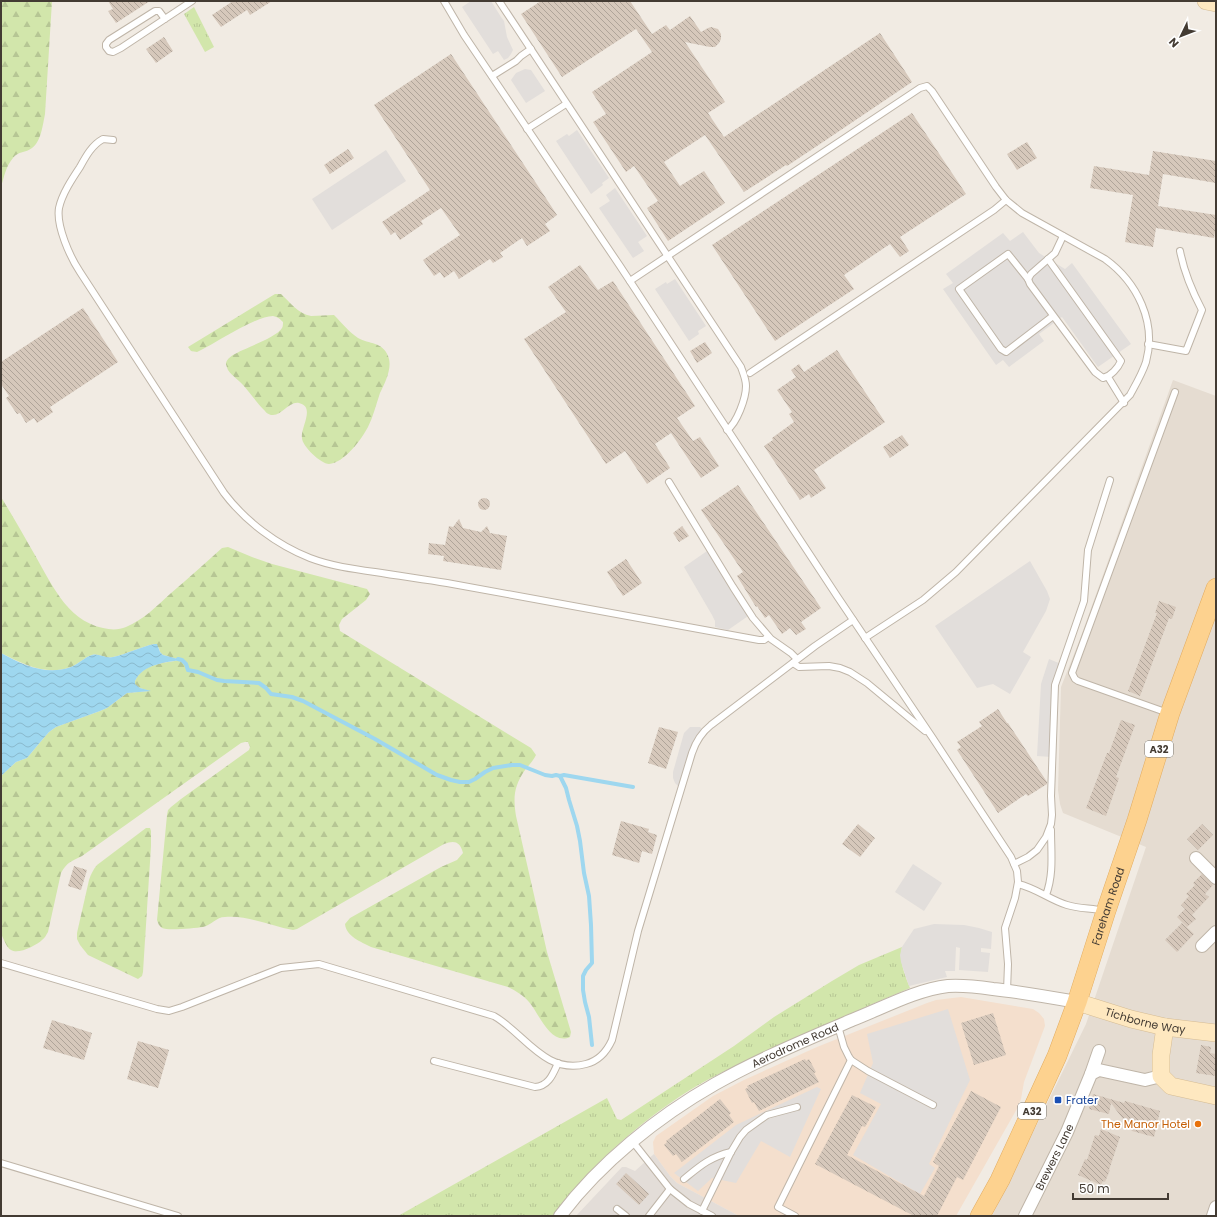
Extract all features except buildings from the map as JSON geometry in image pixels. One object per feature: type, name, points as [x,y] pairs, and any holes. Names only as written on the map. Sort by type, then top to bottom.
[{"type":"main road","name":"Fareham Road","points":[[980,1216],[1000,1180],[1057,1056],[1077,1002],[1137,820],[1170,713],[1216,588]]},
{"type":"street","points":[[1196,858],[1214,872]]},
{"type":"street","points":[[1202,946],[1216,933]]},
{"type":"street","name":"Aerodrome Road","points":[[560,1216],[571,1201],[601,1169],[672,1111],[715,1084],[764,1059],[908,997],[934,988],[958,986],[1007,991],[1077,1002]]},
{"type":"street","name":"Tichborne Way","points":[[1077,1002],[1131,1019],[1165,1027],[1216,1033]]},
{"type":"street","points":[[1165,1027],[1160,1055],[1161,1076],[1171,1086],[1216,1096]]},
{"type":"street","name":"Brewers Lane","points":[[1025,1216],[1067,1132],[1099,1051]]},
{"type":"street","points":[[1091,1074],[1099,1070],[1145,1080],[1161,1076]]},
{"type":"street","points":[[1212,1216],[1216,1207]]},
{"type":"lane","points":[[165,19],[159,11],[155,11],[108,40],[106,47],[109,51],[115,51],[165,19],[192,1]]},
{"type":"lane","points":[[444,1],[464,34],[630,281],[1004,846],[1014,864],[1018,884],[1014,905],[1005,928],[1008,964],[1007,991]]},
{"type":"lane","points":[[500,1],[566,104],[668,256],[743,372],[746,393],[735,421],[732,427],[728,430]]},
{"type":"lane","points":[[492,76],[516,61],[531,49]]},
{"type":"lane","points":[[630,281],[924,86],[927,86],[932,91],[1006,200],[1022,213],[1105,259],[1119,270],[1139,296],[1147,323],[1148,344],[1146,360],[1140,377],[1124,403],[952,576],[923,600],[866,638]]},
{"type":"lane","points":[[527,129],[566,104]]},
{"type":"lane","points":[[113,140],[103,139],[96,144],[78,170],[62,200],[59,209],[62,230],[67,246],[80,272],[224,493],[236,508],[261,529],[301,554],[342,567],[435,581],[759,640],[764,640],[768,636]]},
{"type":"lane","points":[[750,373],[994,210],[1006,200]]},
{"type":"lane","points":[[1028,279],[1031,274],[1055,253],[1063,236]]},
{"type":"lane","points":[[1148,344],[1186,350],[1202,310],[1194,296],[1183,266],[1180,251]]},
{"type":"lane","points":[[1048,260],[1121,361],[1108,377],[1103,378],[1095,372],[1053,316],[1028,279],[1008,254],[959,289],[1000,349],[1006,352],[1053,316]]},
{"type":"lane","points":[[1108,377],[1124,403]]},
{"type":"lane","points":[[1170,713],[1078,681],[1072,674],[1175,392]]},
{"type":"lane","points":[[1046,895],[1051,871],[1051,796],[1054,685],[1084,601],[1088,550],[1110,480]]},
{"type":"lane","points":[[669,482],[732,587],[753,618],[774,642],[791,653],[799,668],[821,666],[837,667],[854,674],[916,723],[933,739]]},
{"type":"lane","points":[[1,963],[157,1010],[169,1011],[281,968],[319,964],[494,1016],[501,1020],[537,1052],[558,1063],[574,1066],[596,1060],[608,1047],[612,1040],[638,931],[692,752],[697,740],[711,725],[795,661],[853,620]]},
{"type":"lane","points":[[1014,864],[1028,858],[1037,850],[1046,837],[1051,824]]},
{"type":"lane","points":[[1018,884],[1028,887],[1066,905],[1081,909],[1093,908],[1106,912]]},
{"type":"lane","points":[[838,1026],[844,1047],[851,1060],[868,1071],[933,1105]]},
{"type":"lane","points":[[795,1216],[778,1207],[851,1060]]},
{"type":"lane","points":[[434,1061],[535,1087],[542,1086],[550,1080],[558,1063]]},
{"type":"lane","points":[[702,1211],[730,1152],[740,1137],[752,1126],[768,1116],[797,1106]]},
{"type":"lane","points":[[633,1142],[670,1188],[689,1204],[712,1216]]},
{"type":"lane","points":[[684,1179],[702,1164],[717,1156],[730,1152]]},
{"type":"lane","points":[[1,1163],[178,1216]]},
{"type":"lane","points":[[649,1216],[670,1188]]},
{"type":"lane","points":[[617,1209],[626,1216]]},
{"type":"shaded area","points":[[471,1],[491,1],[504,21],[507,37],[513,50],[508,58],[504,60],[498,51],[493,54],[462,7]]},
{"type":"shaded area","points":[[525,69],[531,70],[545,91],[526,103],[511,80],[516,73]]},
{"type":"shaded area","points":[[577,130],[609,178],[602,183],[603,185],[591,194],[556,141],[567,134],[569,136]]},
{"type":"shaded area","points":[[386,150],[406,181],[332,230],[312,199]]},
{"type":"shaded area","points":[[615,188],[647,236],[638,242],[644,251],[633,258],[599,208],[610,201],[606,195]]},
{"type":"shaded area","points":[[1023,232],[1039,253],[1065,269],[1072,263],[1131,344],[1098,367],[1062,317],[1039,334],[1044,341],[1009,367],[1003,360],[996,365],[943,289],[953,283],[946,274],[1003,233],[1010,241]]},
{"type":"shaded area","points":[[675,279],[706,326],[698,331],[699,334],[689,341],[655,289],[666,282],[667,284]]},
{"type":"shaded area","points":[[1173,380],[1216,396],[1216,1216],[992,1216],[1086,1024],[1146,847],[1063,813],[1058,790],[1061,687],[1080,639]]},
{"type":"shaded area","points":[[710,549],[751,614],[728,630],[715,627],[715,621],[712,615],[684,567]]},
{"type":"shaded area","points":[[1030,561],[1050,599],[1046,611],[1023,652],[1031,657],[1010,694],[993,684],[977,688],[935,626]]},
{"type":"shaded area","points":[[1049,659],[1061,664],[1056,677],[1052,757],[1037,756],[1041,684]]},
{"type":"shaded area","points":[[690,727],[700,727],[704,731],[679,787],[673,778],[673,772],[684,733]]},
{"type":"shaded area","points":[[913,864],[942,883],[924,911],[895,892]]},
{"type":"shaded area","points":[[934,924],[964,925],[992,932],[991,949],[981,948],[981,952],[990,953],[988,972],[959,970],[960,948],[956,947],[955,971],[945,971],[947,977],[909,986],[901,962],[900,955],[902,947],[914,929]]},
{"type":"shaded area","points":[[961,997],[1033,1009],[1044,1019],[1045,1026],[1024,1082],[1018,1107],[956,1216],[739,1216],[677,1183],[654,1154],[653,1142],[656,1136],[713,1096],[744,1080],[817,1047],[927,1003],[936,1000]]},
{"type":"shaded area","points":[[948,1009],[970,1080],[929,1164],[935,1168],[920,1194],[853,1155],[881,1104],[860,1093],[873,1063],[867,1034]]},
{"type":"shaded area","points":[[817,1087],[821,1089],[790,1157],[761,1141],[736,1183],[712,1178],[698,1191],[674,1173],[736,1125]]},
{"type":"shaded area","points":[[654,1154],[677,1183],[739,1216],[576,1216],[622,1167],[635,1171]]},
{"type":"green space","points":[[1,1],[52,1],[45,114],[41,132],[38,142],[30,150],[17,154],[11,161],[1,187]]},
{"type":"green space","points":[[194,7],[214,47],[205,52],[184,14]]},
{"type":"green space","points":[[275,294],[281,294],[294,307],[306,315],[334,315],[355,336],[383,348],[388,356],[390,365],[388,375],[368,427],[352,450],[335,463],[329,464],[321,461],[308,450],[305,445],[302,438],[307,413],[304,405],[295,403],[276,415],[269,414],[227,368],[226,363],[232,356],[279,332],[283,325],[283,322],[280,319],[273,316],[256,320],[197,352],[191,351],[188,347]]},
{"type":"green space","points":[[1,497],[52,586],[60,597],[78,617],[90,624],[103,628],[121,629],[138,621],[155,608],[222,548],[228,547],[272,564],[367,589],[370,594],[366,600],[342,619],[339,625],[340,631],[531,748],[536,755],[519,781],[515,792],[515,809],[547,952],[571,1032],[570,1037],[563,1039],[551,1033],[527,1000],[519,993],[508,987],[371,947],[355,938],[348,932],[345,924],[350,918],[441,867],[457,860],[463,853],[462,849],[456,842],[444,844],[297,929],[293,930],[251,919],[234,917],[222,917],[203,927],[188,929],[162,928],[157,920],[168,810],[249,750],[250,747],[248,742],[241,743],[82,856],[68,864],[61,873],[48,932],[45,937],[40,942],[27,949],[14,951],[9,949],[1,934],[1,776],[16,762],[27,758],[49,732],[56,727],[107,708],[127,693],[149,691],[140,688],[135,684],[135,681],[143,671],[149,667],[181,660],[163,655],[159,648],[154,644],[113,657],[92,655],[71,667],[53,670],[35,668],[1,653]]},
{"type":"green space","points":[[146,828],[150,828],[151,831],[151,846],[143,972],[142,976],[138,979],[88,955],[77,939],[77,933],[89,880],[94,869],[97,865]]},
{"type":"green space","points":[[902,947],[901,958],[904,973],[910,988],[735,1066],[690,1090],[651,1117],[615,1147],[582,1180],[552,1216],[398,1216],[607,1098],[617,1119],[621,1120],[734,1046],[774,1017],[832,981],[859,965]]},
{"type":"water","points":[[157,644],[163,655],[182,660],[149,667],[139,675],[135,681],[135,684],[140,688],[151,691],[127,693],[107,708],[56,727],[49,732],[27,758],[16,762],[1,776],[1,653],[18,662],[35,668],[53,670],[71,667],[92,655],[113,657]]},
{"type":"waterway","points":[[178,659],[182,660],[186,664],[188,670],[198,672],[217,680],[259,683],[271,694],[292,697],[303,701],[375,739],[437,775],[451,780],[469,782],[493,768],[520,765],[545,775],[564,775],[633,787]]},
{"type":"waterway","points":[[560,776],[566,788],[577,826],[589,896],[592,963],[583,976],[583,990],[589,1017],[592,1045]]},
{"type":"place","name":"Frater","points":[[1058,1100]]},
{"type":"place","name":"The Manor Hotel","points":[[1198,1124]]}]
